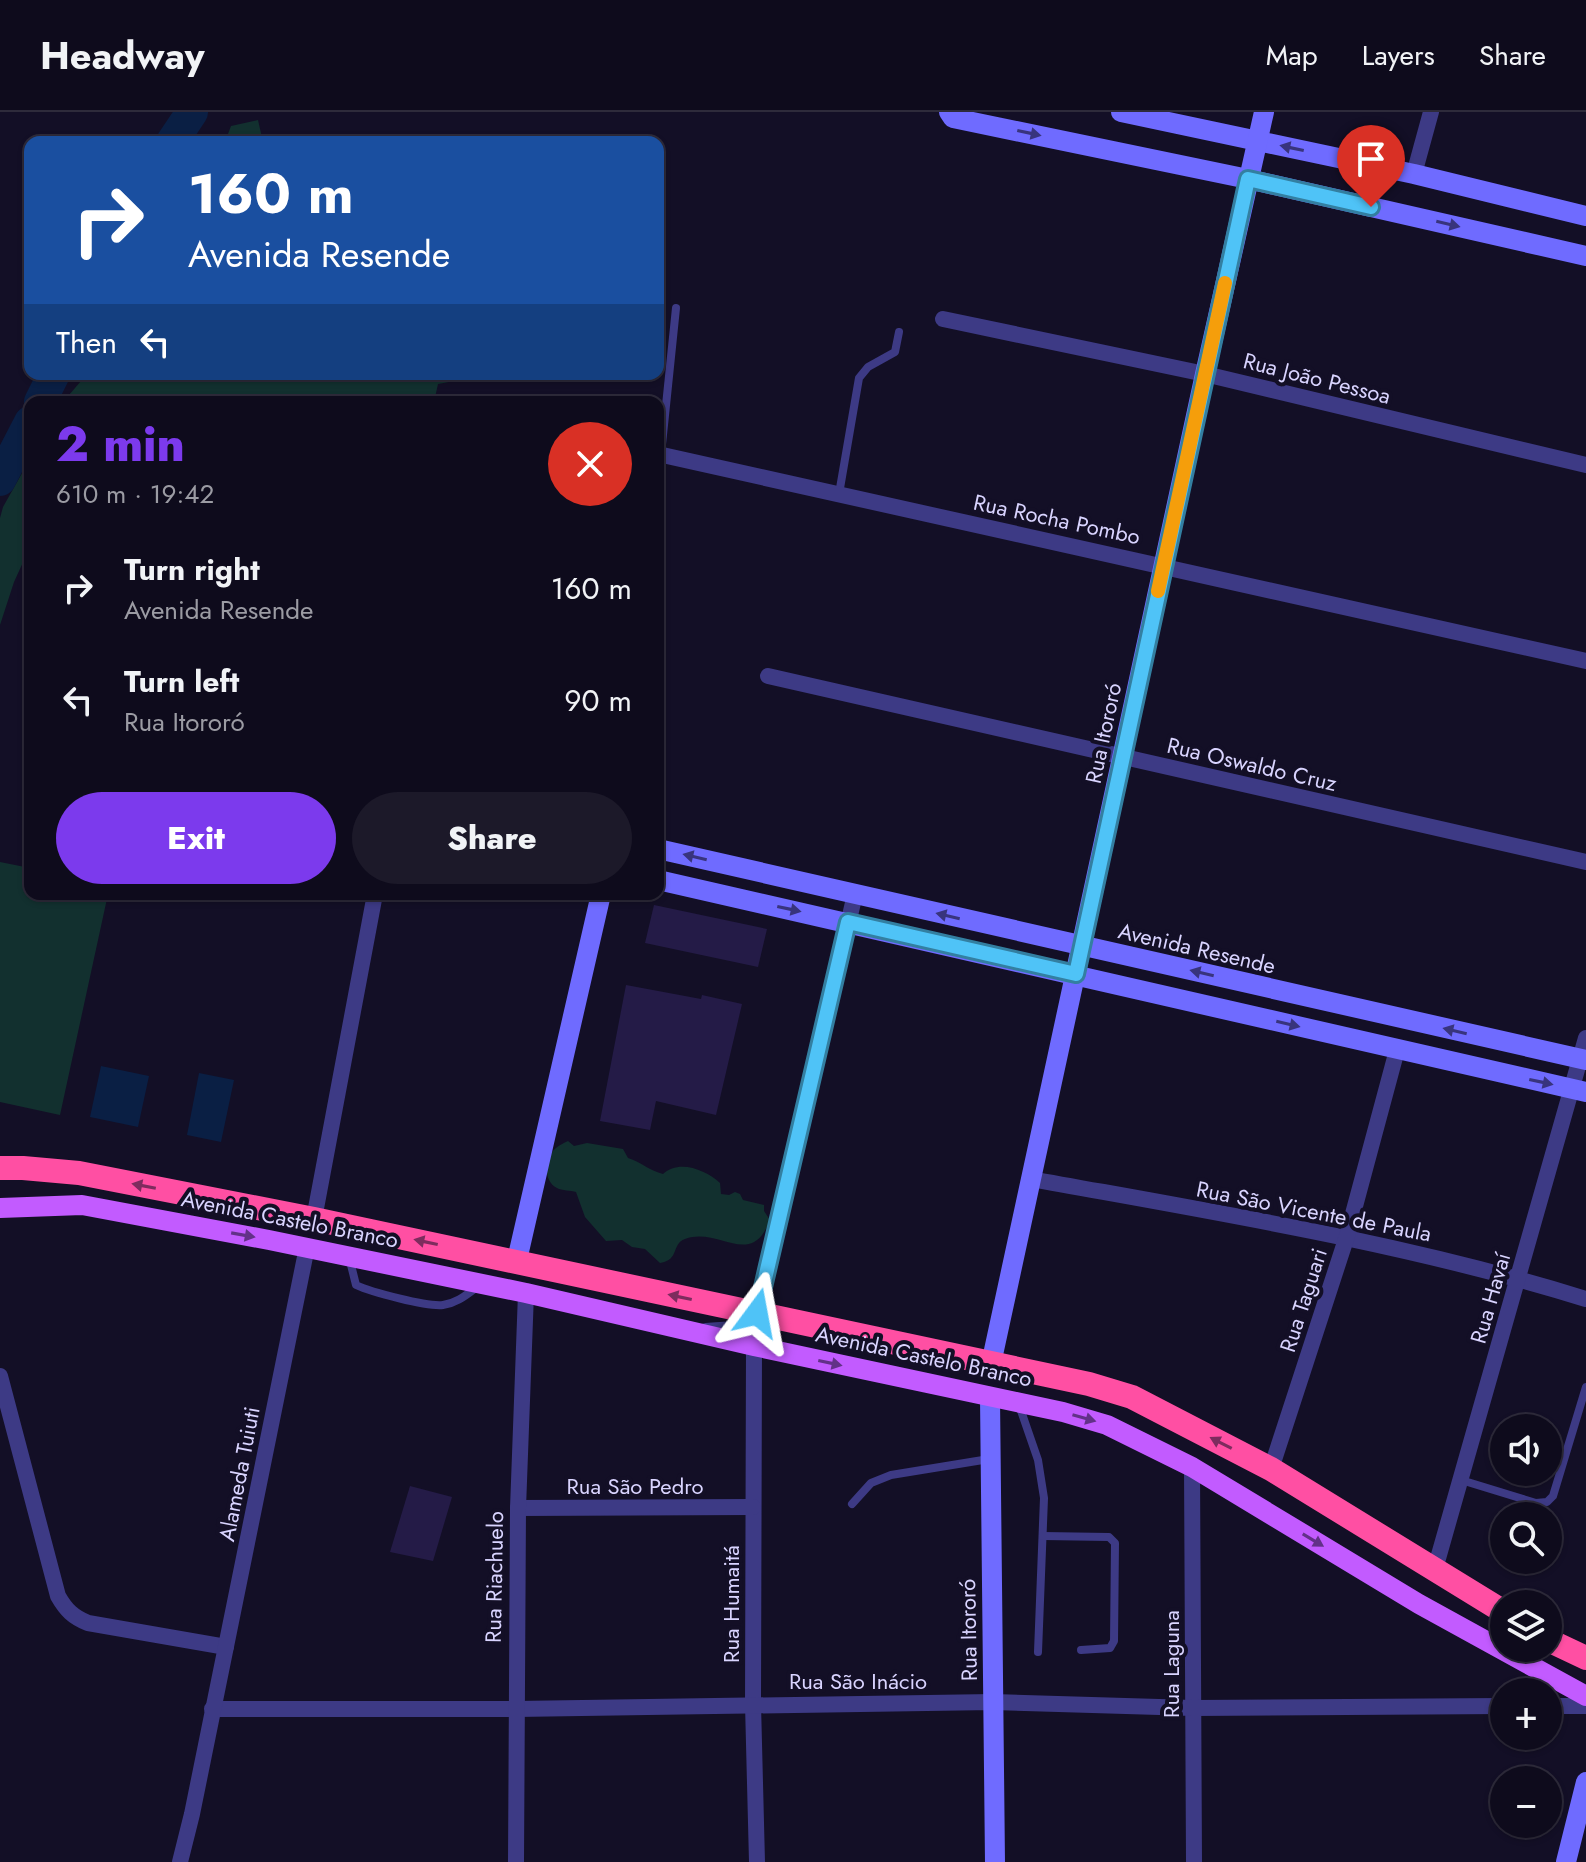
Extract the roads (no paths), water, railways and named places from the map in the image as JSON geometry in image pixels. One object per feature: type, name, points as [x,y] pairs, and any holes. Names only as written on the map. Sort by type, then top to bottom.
[{"type":"highway","name":"Avenida Castelo Branco","points":[[0,1168],[79,1173],[314,1219],[1089,1384],[1132,1397],[1271,1469],[1490,1603]]},
{"type":"highway","points":[[1562,1647],[1586,1658]]},
{"type":"main road","name":"Avenida Castelo Branco","points":[[0,1208],[82,1205],[307,1247],[526,1293],[1107,1425],[1192,1467],[1419,1604],[1586,1696]]},
{"type":"street","points":[[949,112],[953,118],[1248,179],[1586,256]]},
{"type":"street","points":[[1121,112],[1414,174],[1586,216]]},
{"type":"street","name":"Rua Itororó","points":[[991,1364],[1264,112]]},
{"type":"street","points":[[1414,174],[1431,112]]},
{"type":"street","name":"Rua João Pessoa","points":[[943,319],[1205,374],[1586,465]]},
{"type":"street","name":"Rua Rocha Pombo","points":[[664,455],[1164,564],[1586,661]]},
{"type":"street","name":"Rua Oswaldo Cruz","points":[[768,676],[1586,862]]},
{"type":"street","name":"Avenida Resende","points":[[664,850],[1583,1060]]},
{"type":"street","points":[[664,881],[1579,1090]]},
{"type":"street","points":[[694,1332],[748,1328],[754,1323],[855,894]]},
{"type":"street","points":[[314,1219],[368,900]]},
{"type":"street","points":[[517,1260],[600,900]]},
{"type":"street","name":"Rua Havaí","points":[[1435,1569],[1519,1278],[1579,1090],[1586,1038]]},
{"type":"street","points":[[1485,1070],[1494,1039]]},
{"type":"street","name":"Rua Taguari","points":[[1271,1469],[1347,1236],[1397,1050]]},
{"type":"street","name":"Rua São Vicente de Paula","points":[[1031,1179],[1347,1236],[1519,1278],[1586,1299]]},
{"type":"street","name":"Alameda Tuiuti","points":[[180,1862],[307,1247]]},
{"type":"street","name":"Rua Riachuelo","points":[[516,1862],[518,1508],[526,1293]]},
{"type":"street","name":"Rua Humaitá","points":[[754,1346],[753,1704],[757,1862]]},
{"type":"street","points":[[0,1376],[58,1596],[66,1609],[75,1618],[88,1623],[226,1647]]},
{"type":"street","name":"Rua Itororó","points":[[990,1398],[995,1862]]},
{"type":"street","name":"Rua Laguna","points":[[1192,1467],[1194,1862]]},
{"type":"street","name":"Rua São Pedro","points":[[518,1508],[753,1507]]},
{"type":"street","name":"Rua São Inácio","points":[[212,1709],[516,1709],[993,1702],[1193,1708],[1490,1706]]},
{"type":"street","points":[[1562,1706],[1586,1706]]},
{"type":"street","points":[[1566,1862],[1586,1782]]},
{"type":"lane","points":[[664,411],[676,308]]},
{"type":"lane","points":[[839,494],[859,378],[868,367],[895,352],[899,332]]},
{"type":"lane","points":[[349,1256],[356,1285],[369,1291],[441,1306],[459,1300],[481,1284]]},
{"type":"lane","points":[[1461,1480],[1536,1503],[1547,1502],[1553,1496],[1586,1387]]},
{"type":"lane","points":[[1019,1404],[1038,1460],[1044,1498],[1038,1652]]},
{"type":"lane","points":[[852,1504],[871,1483],[891,1475],[990,1459]]},
{"type":"lane","points":[[1043,1536],[1109,1537],[1115,1543],[1114,1641],[1110,1648],[1103,1650],[1081,1650]]},
{"type":"water","points":[[101,1066],[149,1076],[138,1127],[90,1117]]},
{"type":"water","points":[[199,1073],[234,1080],[221,1142],[187,1135]]},
{"type":"waterway","points":[[176,136],[192,112]]},
{"type":"waterway","points":[[43,396],[51,380]]},
{"type":"waterway","points":[[0,480],[24,434]]}]
